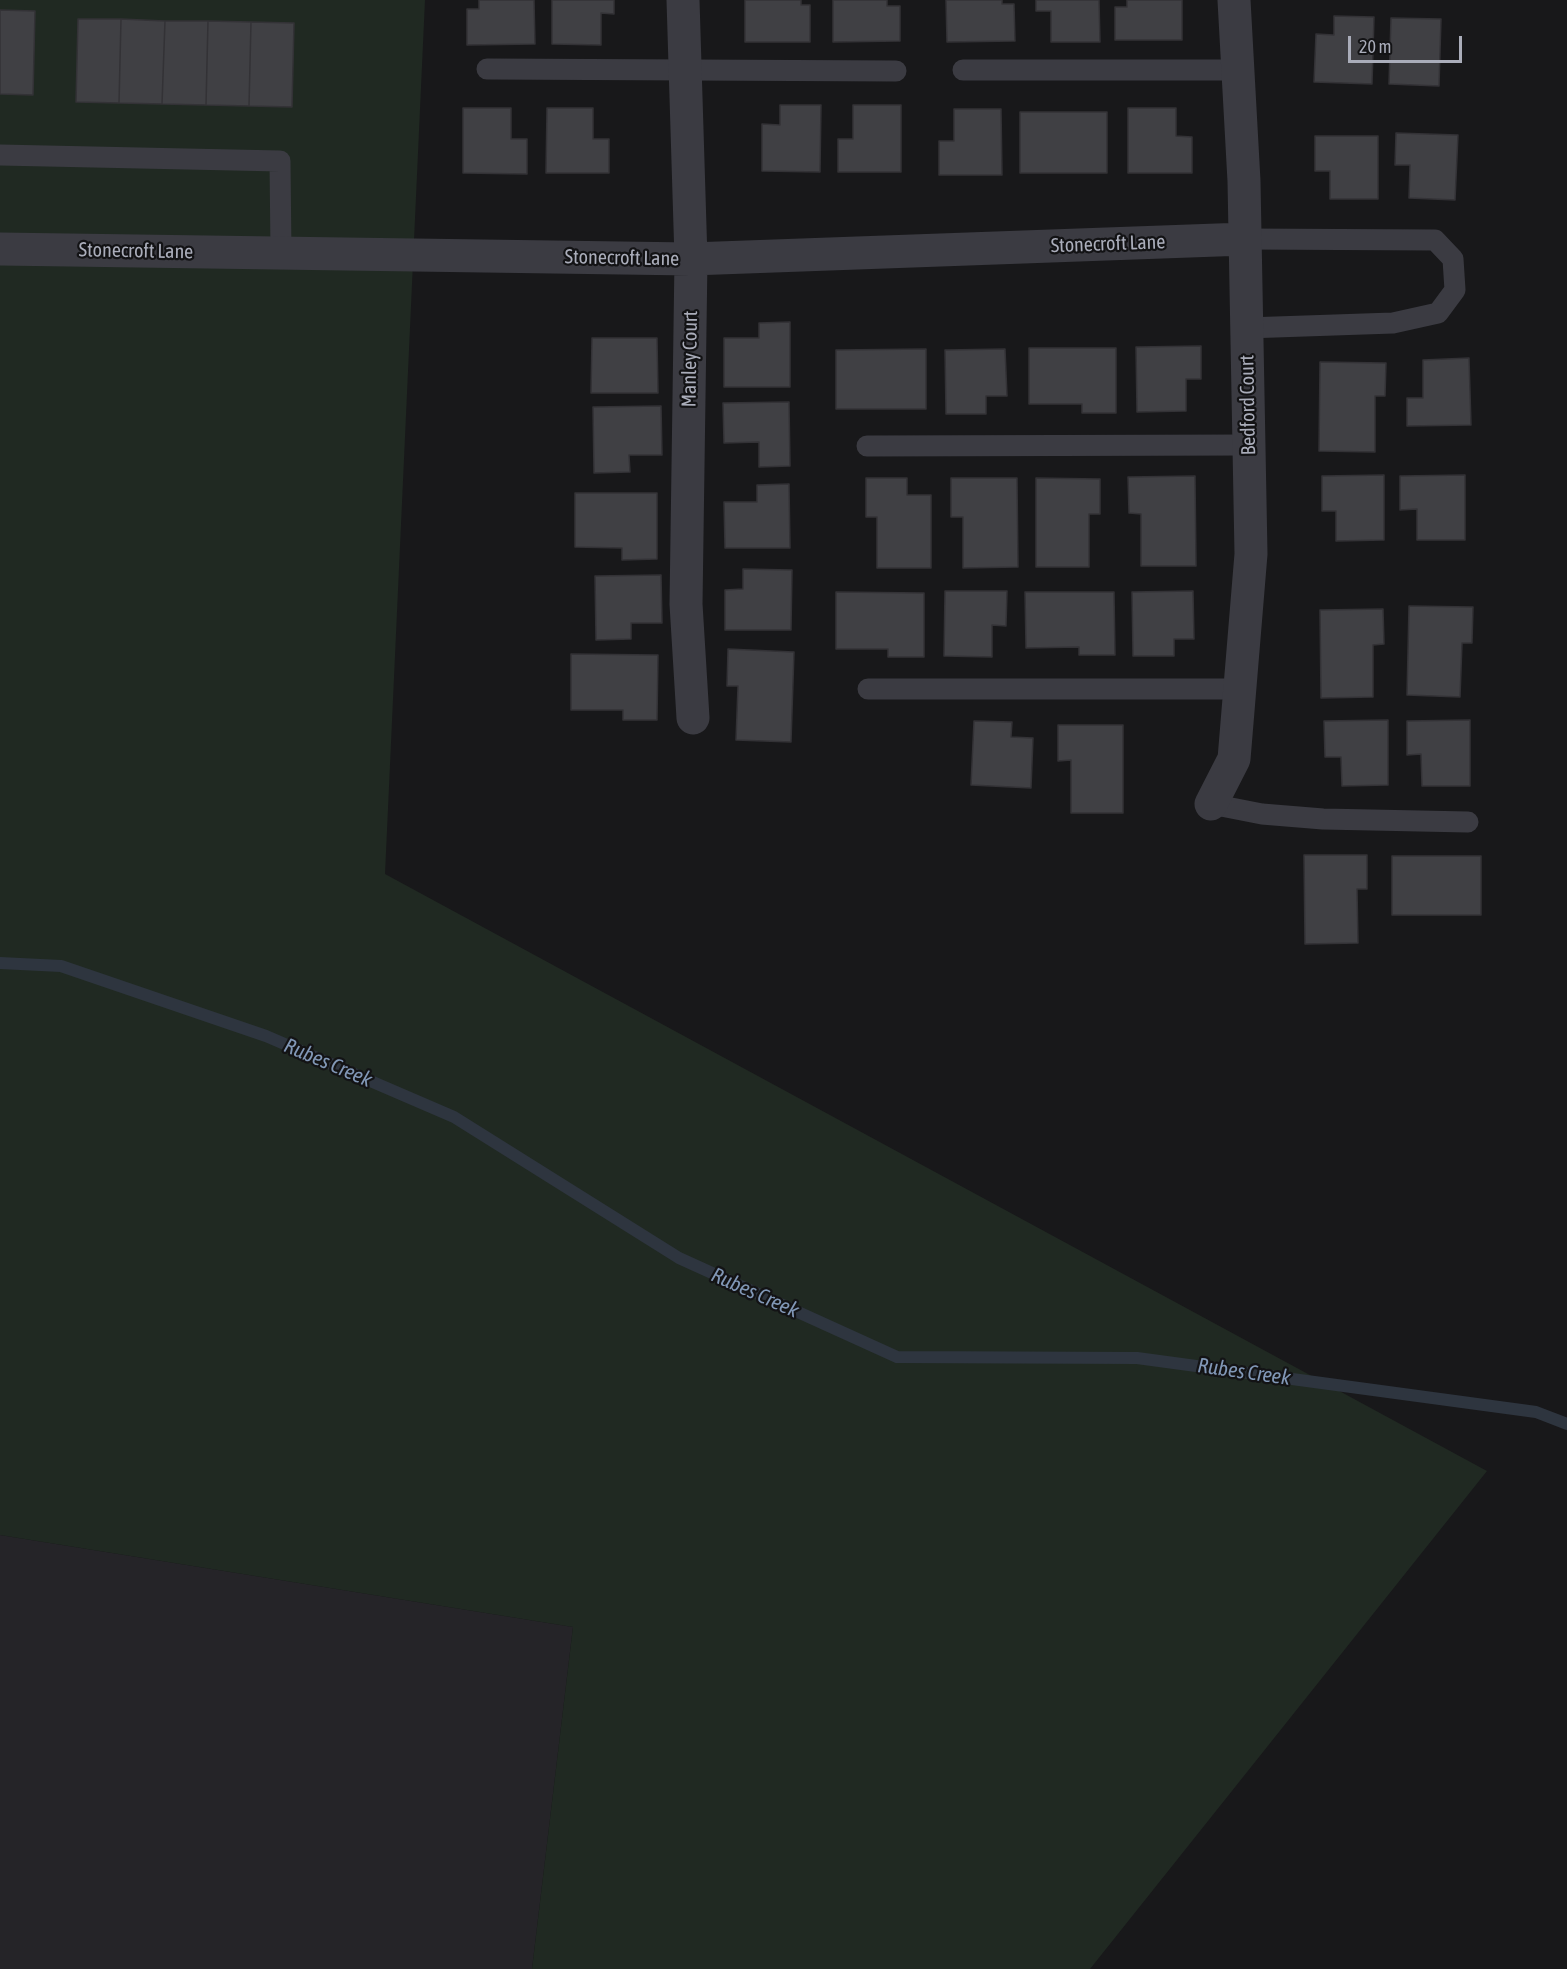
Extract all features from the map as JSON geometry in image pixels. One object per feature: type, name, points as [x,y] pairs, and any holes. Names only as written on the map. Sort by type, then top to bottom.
[{"type":"street","name":"Manley Court","points":[[683,0],[691,259],[686,604],[693,718]]},
{"type":"street","name":"Bedford Court","points":[[1211,804],[1234,759],[1251,554],[1245,239],[1234,0]]},
{"type":"street","name":"Stonecroft Lane","points":[[0,249],[691,259],[1245,239]]},
{"type":"lane","points":[[486,69],[896,71]]},
{"type":"lane","points":[[963,70],[1238,70]]},
{"type":"lane","points":[[0,155],[280,161],[281,253]]},
{"type":"lane","points":[[1245,239],[1435,240],[1454,259],[1455,290],[1438,314],[1393,323],[1246,327]]},
{"type":"lane","points":[[867,447],[1249,445]]},
{"type":"lane","points":[[868,689],[1240,689]]},
{"type":"lane","points":[[1211,804],[1262,814],[1323,819],[1468,822]]},
{"type":"shaded area","points":[[0,0],[425,0],[385,874],[1487,1471],[1090,1969],[532,1969],[573,1627],[0,1535]]},
{"type":"shaded area","points":[[0,1535],[573,1627],[532,1969],[0,1969]]},
{"type":"building","points":[[479,0],[534,0],[535,44],[467,45],[467,9],[479,9]]},
{"type":"building","points":[[552,0],[614,0],[614,14],[601,13],[601,45],[552,44]]},
{"type":"building","points":[[745,0],[801,0],[801,5],[810,5],[810,42],[745,42]]},
{"type":"building","points":[[833,0],[887,0],[887,6],[900,6],[900,41],[833,42]]},
{"type":"building","points":[[946,0],[1002,0],[1002,4],[1014,4],[1015,41],[947,42]]},
{"type":"building","points":[[1036,0],[1099,0],[1100,42],[1051,42],[1051,11],[1036,11]]},
{"type":"building","points":[[1127,0],[1182,0],[1182,40],[1115,40],[1115,7],[1127,7]]},
{"type":"building","points":[[0,10],[35,11],[33,95],[0,94]]},
{"type":"building","points":[[1334,16],[1374,17],[1372,84],[1314,82],[1316,34],[1334,35]]},
{"type":"building","points":[[1391,18],[1441,19],[1439,86],[1389,84]]},
{"type":"building","points":[[78,19],[121,19],[119,103],[76,102]]},
{"type":"building","points":[[121,19],[165,21],[162,104],[119,103]]},
{"type":"building","points":[[165,21],[208,21],[206,105],[162,104]]},
{"type":"building","points":[[208,21],[251,22],[249,106],[206,105]]},
{"type":"building","points":[[251,22],[294,23],[292,107],[249,106]]},
{"type":"building","points":[[780,105],[821,105],[820,172],[762,171],[762,124],[780,125]]},
{"type":"building","points":[[853,105],[901,105],[901,172],[838,172],[838,139],[853,139]]},
{"type":"building","points":[[463,108],[511,108],[511,139],[527,139],[527,174],[463,173]]},
{"type":"building","points":[[547,108],[593,108],[593,139],[609,139],[609,173],[546,173]]},
{"type":"building","points":[[1128,108],[1176,108],[1176,136],[1192,137],[1192,173],[1128,173]]},
{"type":"building","points":[[954,109],[1001,109],[1002,175],[939,175],[939,141],[954,141]]},
{"type":"building","points":[[1020,112],[1107,112],[1107,173],[1020,173]]},
{"type":"building","points":[[1396,133],[1458,135],[1455,200],[1409,198],[1410,165],[1395,165]]},
{"type":"building","points":[[1315,136],[1378,136],[1378,199],[1330,199],[1330,171],[1315,171]]},
{"type":"building","points":[[790,322],[790,387],[724,387],[724,338],[759,338],[759,323]]},
{"type":"building","points":[[592,338],[657,338],[658,393],[591,393]]},
{"type":"building","points":[[1201,346],[1201,379],[1186,379],[1186,411],[1137,412],[1136,347]]},
{"type":"building","points":[[1029,348],[1116,348],[1116,413],[1082,413],[1082,404],[1029,404]]},
{"type":"building","points":[[926,349],[926,409],[836,409],[836,350]]},
{"type":"building","points":[[1005,349],[1007,396],[986,396],[986,414],[946,414],[945,350]]},
{"type":"building","points":[[1469,358],[1471,425],[1407,426],[1407,398],[1423,398],[1423,360]]},
{"type":"building","points":[[1320,362],[1386,363],[1385,396],[1375,396],[1375,452],[1319,451]]},
{"type":"building","points":[[789,402],[790,466],[759,467],[759,442],[724,443],[723,403]]},
{"type":"building","points":[[661,406],[662,455],[629,455],[630,472],[594,473],[593,407]]},
{"type":"building","points":[[1384,475],[1384,540],[1336,541],[1336,511],[1322,511],[1322,476]]},
{"type":"building","points":[[1465,475],[1465,540],[1417,540],[1417,509],[1400,510],[1400,476]]},
{"type":"building","points":[[1195,476],[1196,566],[1141,566],[1141,514],[1129,513],[1128,477]]},
{"type":"building","points":[[866,478],[907,478],[907,495],[931,495],[931,568],[877,568],[877,517],[866,517]]},
{"type":"building","points":[[951,478],[1017,478],[1018,567],[963,568],[963,517],[951,517]]},
{"type":"building","points":[[1036,478],[1100,479],[1100,514],[1089,514],[1089,567],[1036,567]]},
{"type":"building","points":[[789,484],[790,548],[725,548],[724,502],[757,502],[757,485]]},
{"type":"building","points":[[575,493],[657,493],[657,559],[622,560],[622,548],[575,547]]},
{"type":"building","points":[[743,569],[792,570],[791,630],[725,630],[725,590],[743,589]]},
{"type":"building","points":[[661,575],[662,623],[631,623],[631,639],[596,640],[595,576]]},
{"type":"building","points":[[945,591],[1007,591],[1006,626],[992,625],[992,657],[944,656]]},
{"type":"building","points":[[1193,591],[1194,639],[1174,639],[1174,656],[1133,656],[1132,592]]},
{"type":"building","points":[[836,592],[924,593],[924,657],[888,657],[888,649],[836,649]]},
{"type":"building","points":[[1025,592],[1114,592],[1115,655],[1079,655],[1079,647],[1026,648]]},
{"type":"building","points":[[1409,606],[1473,607],[1472,643],[1462,643],[1460,697],[1407,695]]},
{"type":"building","points":[[1383,609],[1384,644],[1373,645],[1373,697],[1321,698],[1320,610]]},
{"type":"building","points":[[728,649],[794,652],[791,742],[736,740],[738,686],[727,686]]},
{"type":"building","points":[[571,654],[658,655],[657,720],[623,720],[623,710],[571,710]]},
{"type":"building","points":[[1388,720],[1388,785],[1342,786],[1341,757],[1325,757],[1324,721]]},
{"type":"building","points":[[1470,720],[1470,786],[1422,786],[1421,754],[1407,755],[1407,721]]},
{"type":"building","points":[[974,721],[1012,722],[1011,737],[1033,738],[1031,788],[971,785]]},
{"type":"building","points":[[1058,725],[1123,725],[1123,813],[1071,813],[1071,760],[1058,761]]},
{"type":"building","points":[[1304,855],[1367,855],[1367,889],[1357,889],[1358,943],[1305,944]]},
{"type":"building","points":[[1392,856],[1481,856],[1481,915],[1392,915]]},
{"type":"waterway","name":"Rubes Creek","points":[[0,963],[61,966],[266,1036],[454,1117],[679,1258],[897,1357],[1137,1358],[1536,1412],[1567,1424]]}]
